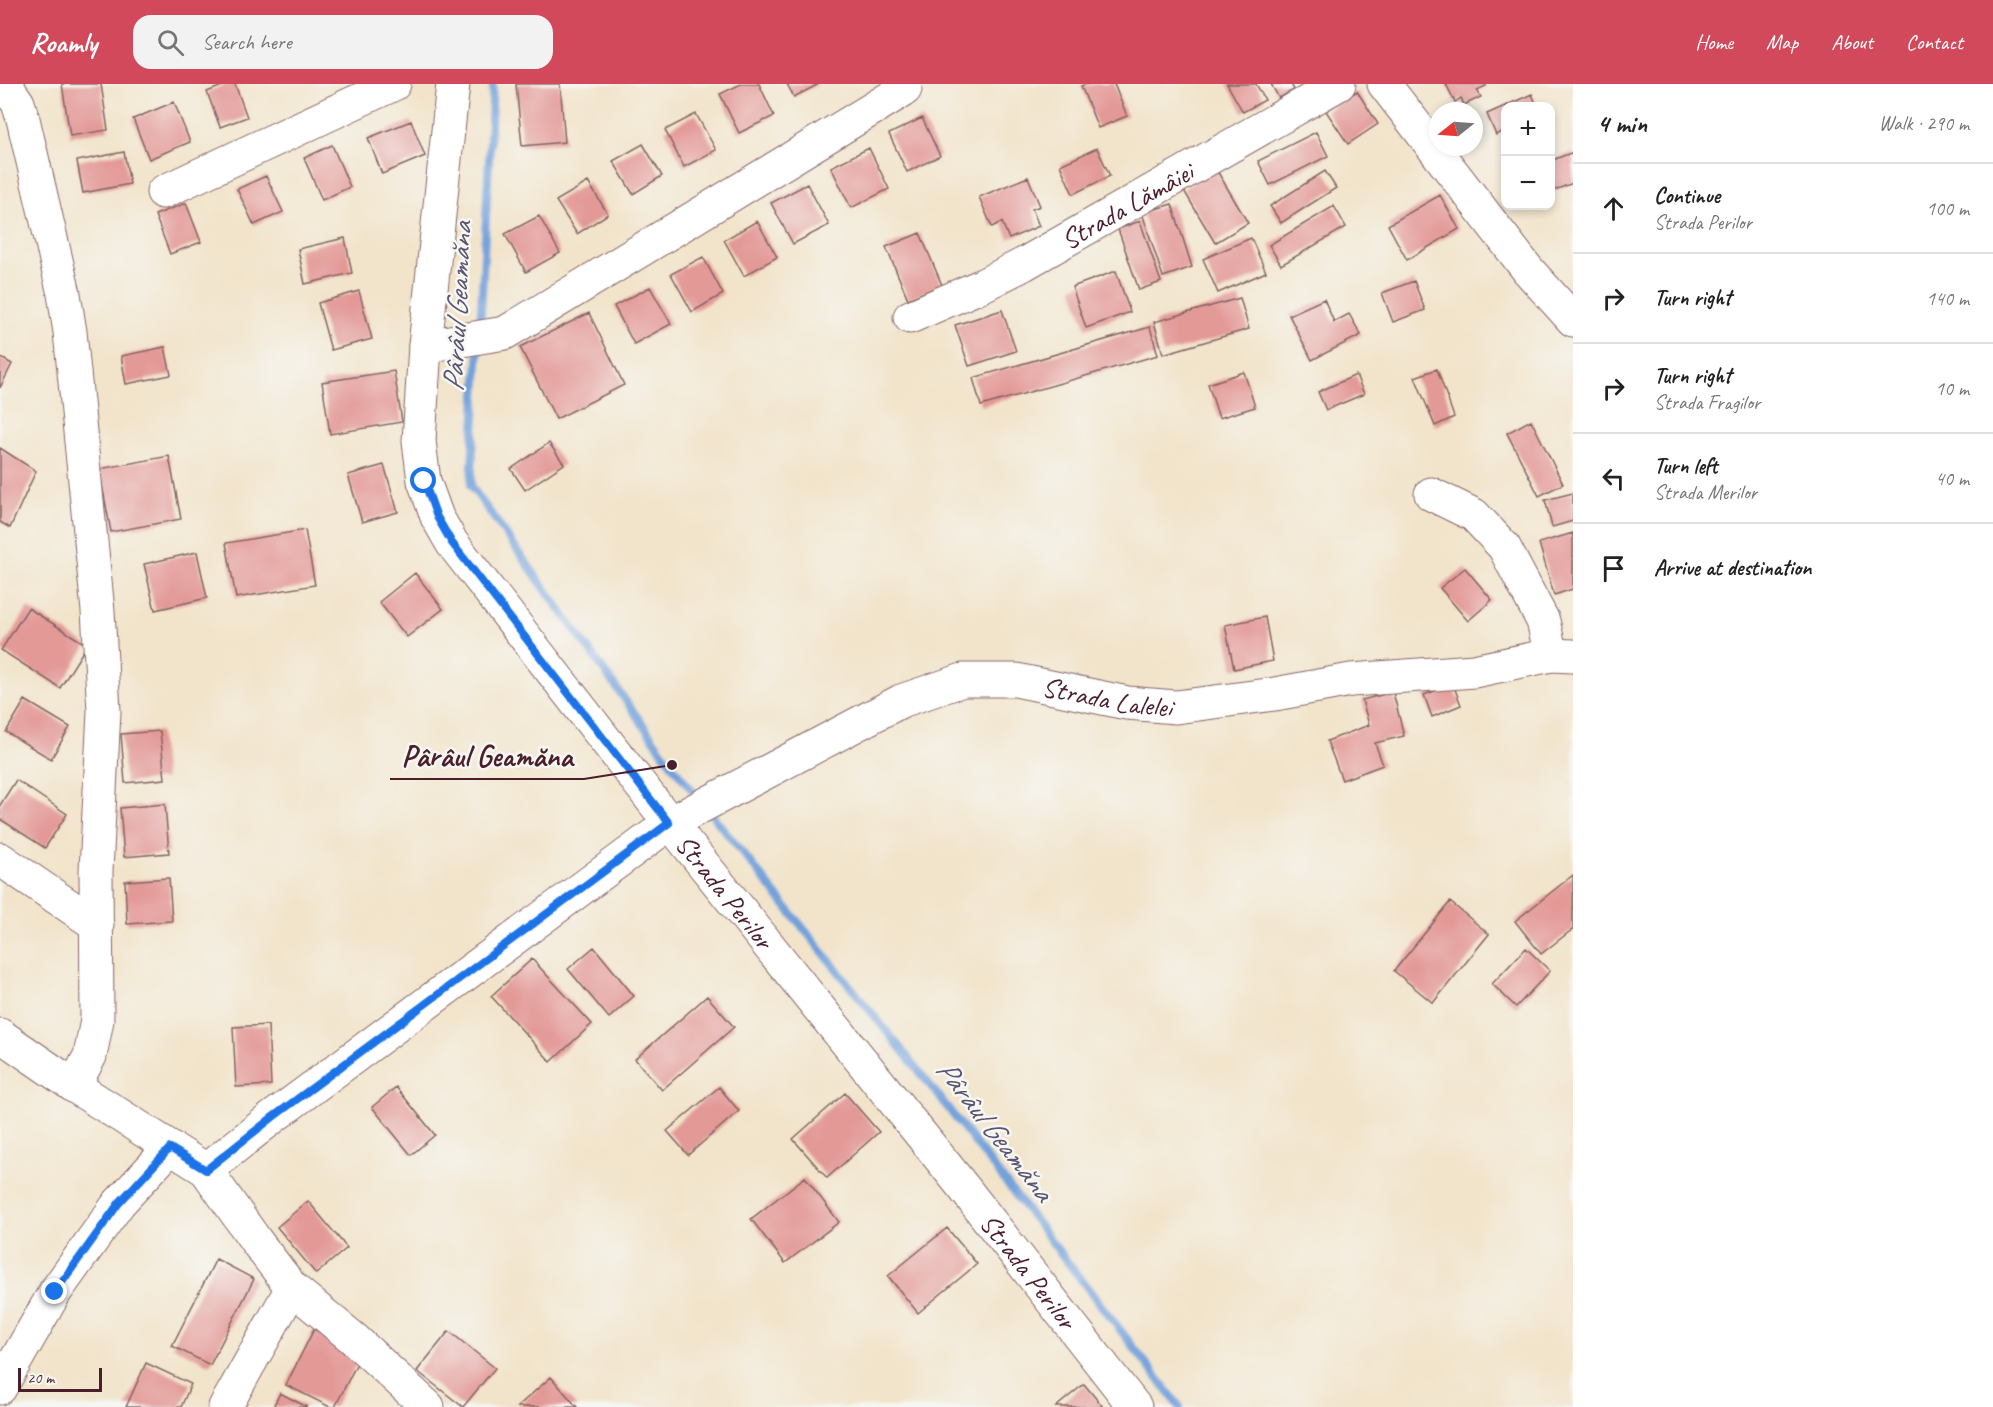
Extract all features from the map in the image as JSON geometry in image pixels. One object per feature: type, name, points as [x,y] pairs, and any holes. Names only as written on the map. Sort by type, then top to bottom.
[{"type":"street","points":[[5,84],[18,103],[23,119],[64,294],[71,342],[98,611],[104,711],[96,871],[98,1020],[90,1056],[74,1086]]},
{"type":"street","points":[[163,192],[394,84]]},
{"type":"street","name":"Strada Perilor","points":[[453,84],[425,346],[419,441],[424,481],[437,517],[452,543],[669,823],[964,1188],[1135,1407]]},
{"type":"street","name":"Strada Lămâiei","points":[[910,316],[983,285],[1024,264],[1339,84]]},
{"type":"street","points":[[1384,84],[1528,270],[1573,320]]},
{"type":"street","points":[[425,346],[505,333],[905,89]]},
{"type":"street","points":[[1431,494],[1474,514],[1504,548],[1562,655]]},
{"type":"street","name":"Strada Lalelei","points":[[206,1170],[273,1117],[669,823],[901,701],[963,680],[1016,681],[1127,703],[1176,707],[1275,694],[1351,680],[1474,671],[1562,655]]},
{"type":"street","points":[[0,859],[97,925]]},
{"type":"street","points":[[0,1035],[74,1086],[206,1170],[292,1288],[354,1339],[428,1407]]},
{"type":"street","points":[[0,1388],[55,1292],[119,1203],[170,1148]]},
{"type":"street","points":[[225,1407],[292,1288]]},
{"type":"building","points":[[62,84],[101,84],[108,130],[70,136]]},
{"type":"building","points":[[227,84],[235,84],[247,117],[220,127],[207,92]]},
{"type":"building","points":[[516,84],[560,84],[565,142],[522,146]]},
{"type":"building","points":[[741,84],[759,84],[774,116],[739,133],[720,94]]},
{"type":"building","points":[[787,84],[819,84],[794,97]]},
{"type":"building","points":[[1114,84],[1127,116],[1098,128],[1081,86]]},
{"type":"building","points":[[1227,84],[1256,84],[1265,100],[1243,112]]},
{"type":"building","points":[[1271,84],[1291,84],[1294,90],[1279,98]]},
{"type":"building","points":[[1446,84],[1485,84],[1486,86],[1477,90],[1481,97],[1470,102],[1463,102],[1461,98],[1455,102]]},
{"type":"building","points":[[1357,91],[1378,124],[1348,144],[1326,111]]},
{"type":"building","points":[[1532,94],[1535,102],[1514,102]]},
{"type":"building","points":[[174,102],[190,142],[149,159],[133,119]]},
{"type":"building","points":[[1501,108],[1501,132],[1496,135],[1487,114]]},
{"type":"building","points":[[696,114],[716,150],[684,167],[665,130]]},
{"type":"building","points":[[922,118],[940,156],[907,172],[889,134]]},
{"type":"building","points":[[411,121],[425,156],[382,174],[368,138]]},
{"type":"building","points":[[1316,132],[1328,156],[1270,185],[1258,161]]},
{"type":"building","points":[[643,144],[662,176],[633,194],[613,161]]},
{"type":"building","points":[[332,145],[350,187],[322,200],[304,158]]},
{"type":"building","points":[[869,148],[889,189],[851,208],[831,167]]},
{"type":"building","points":[[1097,148],[1110,176],[1073,194],[1060,165]]},
{"type":"building","points":[[124,152],[130,184],[83,193],[77,161]]},
{"type":"building","points":[[1573,152],[1573,183],[1555,190],[1555,159]]},
{"type":"building","points":[[1216,169],[1248,223],[1215,243],[1183,189]]},
{"type":"building","points":[[1325,171],[1336,188],[1281,223],[1270,206]]},
{"type":"building","points":[[266,176],[283,212],[254,225],[237,189]]},
{"type":"building","points":[[1028,177],[1040,206],[1032,209],[1039,226],[1009,239],[1002,222],[992,227],[979,197]]},
{"type":"building","points":[[588,182],[608,214],[577,234],[556,201]]},
{"type":"building","points":[[807,184],[829,225],[793,244],[771,203]]},
{"type":"building","points":[[1440,195],[1459,229],[1407,260],[1388,225]]},
{"type":"building","points":[[186,203],[201,242],[170,254],[155,215]]},
{"type":"building","points":[[1172,204],[1192,267],[1163,277],[1142,213]]},
{"type":"building","points":[[1334,206],[1346,227],[1281,265],[1269,245]]},
{"type":"building","points":[[539,216],[560,253],[526,272],[505,234]]},
{"type":"building","points":[[757,221],[777,257],[744,276],[724,240]]},
{"type":"building","points":[[1140,221],[1161,282],[1139,290],[1118,229]]},
{"type":"building","points":[[920,233],[942,285],[908,299],[886,247]]},
{"type":"building","points":[[345,238],[352,273],[305,284],[298,249]]},
{"type":"building","points":[[1251,238],[1266,272],[1218,293],[1203,259]]},
{"type":"building","points":[[703,257],[723,294],[692,312],[671,274]]},
{"type":"building","points":[[1116,271],[1130,312],[1086,328],[1072,287]]},
{"type":"building","points":[[1414,281],[1425,310],[1393,322],[1382,293]]},
{"type":"building","points":[[650,287],[671,324],[634,344],[614,306]]},
{"type":"building","points":[[359,291],[372,339],[331,350],[318,303]]},
{"type":"building","points":[[1240,298],[1249,329],[1163,354],[1154,322]]},
{"type":"building","points":[[1324,299],[1334,322],[1349,314],[1361,335],[1312,360],[1289,315]]},
{"type":"building","points":[[1002,310],[1016,351],[969,366],[955,325]]},
{"type":"building","points":[[589,313],[624,385],[556,419],[520,347]]},
{"type":"building","points":[[1150,327],[1158,355],[981,406],[973,378]]},
{"type":"building","points":[[165,347],[171,375],[126,384],[121,356]]},
{"type":"building","points":[[0,357],[12,364],[0,388]]},
{"type":"building","points":[[1437,369],[1454,417],[1435,426],[1415,377]]},
{"type":"building","points":[[394,371],[402,422],[330,434],[322,382]]},
{"type":"building","points":[[1244,372],[1255,407],[1219,418],[1208,384]]},
{"type":"building","points":[[1356,375],[1364,394],[1326,410],[1318,392]]},
{"type":"building","points":[[1531,420],[1563,484],[1539,496],[1507,433]]},
{"type":"building","points":[[549,443],[564,464],[525,490],[511,469]]},
{"type":"building","points":[[0,448],[36,471],[10,528],[0,522]]},
{"type":"building","points":[[169,456],[181,519],[111,532],[99,469]]},
{"type":"building","points":[[384,465],[398,512],[362,522],[348,475]]},
{"type":"building","points":[[1573,493],[1573,521],[1552,527],[1545,500]]},
{"type":"building","points":[[305,530],[315,585],[236,598],[226,543]]},
{"type":"building","points":[[1573,533],[1573,589],[1554,595],[1539,543]]},
{"type":"building","points":[[197,552],[207,598],[155,610],[144,564]]},
{"type":"building","points":[[1465,568],[1492,600],[1468,621],[1440,588]]},
{"type":"building","points":[[415,573],[443,609],[407,637],[379,602]]},
{"type":"building","points":[[28,608],[87,645],[60,688],[1,650]]},
{"type":"building","points":[[1265,617],[1273,661],[1234,669],[1225,625]]},
{"type":"building","points":[[1453,684],[1461,705],[1432,717],[1424,695]]},
{"type":"building","points":[[1393,692],[1404,736],[1375,743],[1383,765],[1342,780],[1327,741],[1369,725],[1362,700]]},
{"type":"building","points":[[25,700],[70,727],[51,759],[6,732]]},
{"type":"building","points":[[160,731],[165,779],[125,783],[121,734]]},
{"type":"building","points":[[16,780],[67,814],[45,848],[0,819],[0,805]]},
{"type":"building","points":[[165,804],[169,853],[124,857],[120,808]]},
{"type":"building","points":[[1573,875],[1573,929],[1541,954],[1515,921]]},
{"type":"building","points":[[169,878],[172,921],[127,924],[125,881]]},
{"type":"building","points":[[1450,902],[1489,934],[1433,1003],[1394,971]]},
{"type":"building","points":[[594,947],[634,996],[609,1018],[568,969]]},
{"type":"building","points":[[1526,948],[1550,971],[1516,1007],[1492,984]]},
{"type":"building","points":[[532,959],[592,1024],[551,1062],[491,996]]},
{"type":"building","points":[[707,996],[734,1027],[662,1090],[635,1059]]},
{"type":"building","points":[[268,1025],[271,1085],[236,1087],[233,1027]]},
{"type":"building","points":[[396,1087],[435,1135],[411,1155],[372,1107]]},
{"type":"building","points":[[719,1087],[739,1111],[688,1155],[667,1131]]},
{"type":"building","points":[[845,1093],[879,1132],[827,1178],[793,1139]]},
{"type":"building","points":[[805,1177],[839,1222],[785,1263],[751,1219]]},
{"type":"building","points":[[308,1201],[347,1248],[316,1274],[277,1227]]},
{"type":"building","points":[[947,1228],[977,1264],[918,1313],[888,1276]]},
{"type":"building","points":[[216,1259],[254,1279],[210,1365],[172,1346]]},
{"type":"building","points":[[314,1329],[362,1353],[335,1407],[330,1407],[286,1385]]},
{"type":"building","points":[[449,1331],[495,1368],[463,1407],[417,1371]]},
{"type":"building","points":[[146,1363],[191,1384],[181,1407],[126,1407]]},
{"type":"building","points":[[551,1377],[577,1407],[517,1407]]},
{"type":"building","points":[[1084,1384],[1103,1407],[1056,1407]]},
{"type":"building","points":[[280,1393],[307,1407],[273,1407]]},
{"type":"waterway","name":"Pârâul Geamăna","points":[[480,331],[493,84]]},
{"type":"waterway","name":"Pârâul Geamăna","points":[[479,344],[471,486],[672,765],[700,800]]},
{"type":"waterway","name":"Pârâul Geamăna","points":[[708,810],[926,1080],[1180,1407]]},
{"type":"place","name":"Pârâul Geamăna","points":[[672,765]]},
{"type":"route","points":[[55,1292],[119,1203],[170,1148],[206,1170],[273,1117],[669,823],[452,543],[437,517],[424,481]]}]
